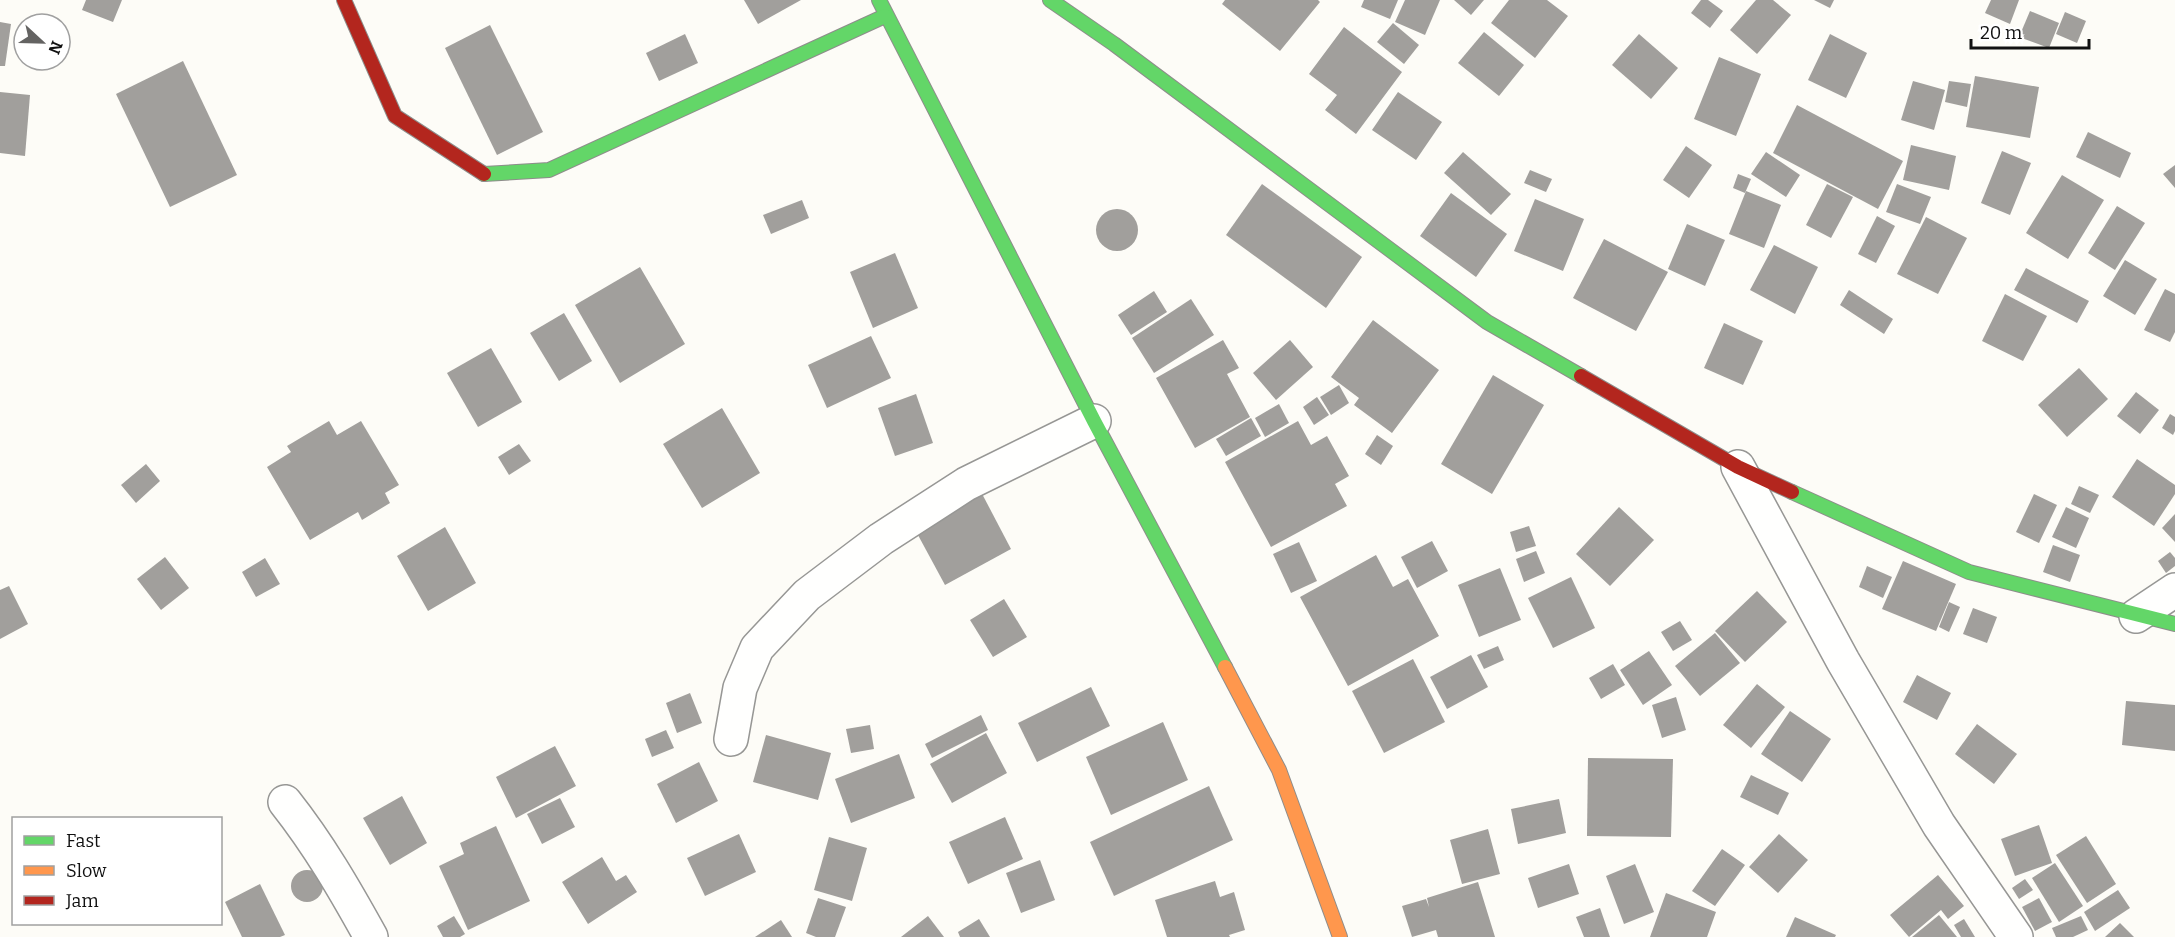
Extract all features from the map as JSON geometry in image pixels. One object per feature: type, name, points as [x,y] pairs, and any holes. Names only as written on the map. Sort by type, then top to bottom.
[{"type":"street","points":[[344,0],[395,116],[484,174],[549,170],[885,16]]},
{"type":"street","points":[[879,0],[885,16],[1094,422],[1279,770],[1340,937]]},
{"type":"street","points":[[1050,0],[1114,44],[1487,322],[1738,467],[1969,572],[2175,624]]},
{"type":"street","points":[[731,740],[740,688],[757,648],[807,595],[881,539],[966,484],[1094,422]]},
{"type":"street","points":[[1738,467],[1843,661],[1939,825],[2016,937]]},
{"type":"street","points":[[2136,616],[2175,590]]},
{"type":"street","points":[[285,802],[308,831],[340,881],[371,937]]},
{"type":"building","points":[[86,0],[122,0],[113,22],[82,10]]},
{"type":"building","points":[[744,0],[801,0],[758,24]]},
{"type":"building","points":[[1225,0],[1318,0],[1320,2],[1280,51],[1222,4]]},
{"type":"building","points":[[1364,0],[1398,0],[1390,19],[1361,7]]},
{"type":"building","points":[[1405,0],[1440,0],[1425,35],[1395,22]]},
{"type":"building","points":[[1454,0],[1484,0],[1471,15]]},
{"type":"building","points":[[1509,0],[1547,0],[1568,16],[1535,58],[1491,23]]},
{"type":"building","points":[[1701,0],[1708,0],[1723,11],[1710,28],[1691,13]]},
{"type":"building","points":[[1756,0],[1773,0],[1791,15],[1757,54],[1730,30]]},
{"type":"building","points":[[1814,0],[1834,0],[1830,8]]},
{"type":"building","points":[[1991,0],[2019,0],[2010,24],[1985,13]]},
{"type":"building","points":[[2030,11],[2059,23],[2049,48],[2019,37]]},
{"type":"building","points":[[2065,12],[2086,21],[2077,43],[2056,34]]},
{"type":"building","points":[[0,22],[11,24],[5,66],[0,66]]},
{"type":"building","points":[[1393,23],[1419,45],[1404,64],[1377,42]]},
{"type":"building","points":[[490,25],[543,132],[497,155],[445,48]]},
{"type":"building","points":[[1344,27],[1402,72],[1356,134],[1325,110],[1337,95],[1309,74]]},
{"type":"building","points":[[1484,32],[1524,65],[1499,96],[1458,63]]},
{"type":"building","points":[[685,34],[698,63],[659,81],[646,53]]},
{"type":"building","points":[[1639,34],[1678,68],[1651,99],[1612,65]]},
{"type":"building","points":[[1830,34],[1867,53],[1846,98],[1808,80]]},
{"type":"building","points":[[1719,57],[1761,74],[1736,136],[1694,119]]},
{"type":"building","points":[[183,61],[237,175],[170,207],[116,94]]},
{"type":"building","points":[[1975,76],[2039,87],[2030,138],[1966,127]]},
{"type":"building","points":[[1913,81],[1945,90],[1934,130],[1901,120]]},
{"type":"building","points":[[1949,81],[1971,84],[1967,107],[1945,102]]},
{"type":"building","points":[[0,92],[30,95],[25,156],[0,153]]},
{"type":"building","points":[[1398,92],[1442,122],[1416,160],[1372,130]]},
{"type":"building","points":[[1797,105],[1903,161],[1878,209],[1773,153]]},
{"type":"building","points":[[2088,132],[2131,153],[2120,178],[2076,157]]},
{"type":"building","points":[[1911,145],[1956,156],[1949,190],[1903,180]]},
{"type":"building","points":[[1686,146],[1712,165],[1689,198],[1663,180]]},
{"type":"building","points":[[2002,151],[2031,163],[2010,215],[1981,203]]},
{"type":"building","points":[[1463,152],[1511,194],[1491,215],[1444,173]]},
{"type":"building","points":[[1766,152],[1800,175],[1786,197],[1751,174]]},
{"type":"building","points":[[2175,165],[2175,188],[2163,174]]},
{"type":"building","points":[[1530,170],[1552,179],[1546,192],[1524,183]]},
{"type":"building","points":[[1738,174],[1751,179],[1745,193],[1733,188]]},
{"type":"building","points":[[2062,175],[2104,200],[2068,259],[2026,233]]},
{"type":"building","points":[[1262,184],[1362,257],[1326,308],[1226,235]]},
{"type":"building","points":[[1827,184],[1853,197],[1831,238],[1806,225]]},
{"type":"building","points":[[1897,184],[1931,197],[1920,224],[1886,212]]},
{"type":"building","points":[[1746,191],[1781,205],[1764,248],[1729,234]]},
{"type":"building","points":[[1451,193],[1507,234],[1476,277],[1420,236]]},
{"type":"building","points":[[1535,199],[1584,219],[1563,271],[1514,251]]},
{"type":"building","points":[[802,200],[809,218],[771,234],[763,215]]},
{"type":"building","points":[[2117,206],[2145,223],[2115,270],[2088,253]]},
{"type":"building","points":[[1117,209],[1125,210],[1132,215],[1137,222],[1137,238],[1132,245],[1125,250],[1117,251],[1109,250],[1102,245],[1097,238],[1096,230],[1097,222],[1102,215],[1109,210]]},
{"type":"building","points":[[1877,216],[1895,226],[1876,263],[1858,254]]},
{"type":"building","points":[[1926,217],[1967,238],[1938,294],[1897,274]]},
{"type":"building","points":[[1687,224],[1725,240],[1705,286],[1668,269]]},
{"type":"building","points":[[1604,239],[1668,272],[1636,331],[1573,298]]},
{"type":"building","points":[[1774,245],[1818,267],[1795,314],[1750,290]]},
{"type":"building","points":[[895,253],[918,308],[873,328],[850,272]]},
{"type":"building","points":[[2125,260],[2157,279],[2135,315],[2103,296]]},
{"type":"building","points":[[640,267],[685,344],[620,383],[575,305]]},
{"type":"building","points":[[2026,268],[2089,301],[2077,323],[2014,290]]},
{"type":"building","points":[[2165,289],[2175,294],[2175,332],[2170,342],[2144,330]]},
{"type":"building","points":[[1849,290],[1893,319],[1884,334],[1840,305]]},
{"type":"building","points":[[1154,291],[1167,312],[1131,335],[1118,315]]},
{"type":"building","points":[[2005,294],[2047,316],[2023,361],[1982,341]]},
{"type":"building","points":[[1191,299],[1214,335],[1154,373],[1132,338]]},
{"type":"building","points":[[564,313],[592,361],[559,381],[530,333]]},
{"type":"building","points":[[1373,320],[1439,370],[1392,433],[1354,405],[1359,398],[1331,377]]},
{"type":"building","points":[[1724,323],[1763,341],[1743,385],[1704,368]]},
{"type":"building","points":[[871,336],[891,378],[827,408],[808,365]]},
{"type":"building","points":[[1223,340],[1239,368],[1227,374],[1250,417],[1195,448],[1156,378]]},
{"type":"building","points":[[1290,340],[1313,367],[1276,400],[1253,373]]},
{"type":"building","points":[[491,348],[522,402],[478,427],[447,373]]},
{"type":"building","points":[[2079,368],[2108,399],[2067,437],[2038,405]]},
{"type":"building","points":[[1493,375],[1544,405],[1492,494],[1441,464]]},
{"type":"building","points":[[1339,385],[1349,403],[1331,415],[1320,397]]},
{"type":"building","points":[[2136,392],[2159,410],[2140,434],[2117,416]]},
{"type":"building","points":[[916,394],[933,443],[895,456],[878,408]]},
{"type":"building","points":[[1317,397],[1329,415],[1314,425],[1303,407]]},
{"type":"building","points":[[1279,404],[1289,423],[1265,437],[1255,418]]},
{"type":"building","points":[[722,408],[760,473],[702,508],[663,444]]},
{"type":"building","points":[[2170,414],[2175,417],[2173,435],[2162,428]]},
{"type":"building","points":[[1251,418],[1261,436],[1226,456],[1216,439]]},
{"type":"building","points":[[329,421],[337,435],[361,421],[399,485],[385,493],[390,503],[362,520],[358,512],[310,540],[267,467],[291,452],[287,446]]},
{"type":"building","points":[[1298,421],[1311,445],[1327,436],[1349,476],[1335,484],[1347,506],[1271,547],[1225,462]]},
{"type":"building","points":[[1377,435],[1393,446],[1381,465],[1365,454]]},
{"type":"building","points":[[519,444],[531,461],[509,475],[498,457]]},
{"type":"building","points":[[2137,459],[2175,485],[2175,494],[2154,526],[2112,497]]},
{"type":"building","points":[[146,464],[160,481],[136,503],[121,485]]},
{"type":"building","points":[[2079,486],[2099,495],[2090,513],[2071,504]]},
{"type":"building","points":[[979,488],[1011,549],[945,585],[912,524]]},
{"type":"building","points":[[2034,494],[2057,505],[2039,543],[2016,532]]},
{"type":"building","points":[[1619,507],[1654,540],[1610,586],[1576,554]]},
{"type":"building","points":[[2066,507],[2089,518],[2076,548],[2052,537]]},
{"type":"building","points":[[2175,514],[2175,542],[2162,528]]},
{"type":"building","points":[[1529,526],[1536,546],[1516,552],[1510,532]]},
{"type":"building","points":[[445,527],[476,583],[428,611],[397,556]]},
{"type":"building","points":[[1432,541],[1448,571],[1417,588],[1401,557]]},
{"type":"building","points":[[1299,542],[1317,581],[1291,593],[1273,554]]},
{"type":"building","points":[[2053,545],[2080,555],[2070,582],[2043,572]]},
{"type":"building","points":[[1536,551],[1545,573],[1524,582],[1516,559]]},
{"type":"building","points":[[2170,552],[2175,558],[2175,566],[2166,573],[2158,561]]},
{"type":"building","points":[[1376,555],[1393,587],[1408,579],[1439,636],[1348,686],[1300,597]]},
{"type":"building","points":[[165,557],[189,588],[161,610],[137,579]]},
{"type":"building","points":[[265,558],[280,584],[256,597],[242,572]]},
{"type":"building","points":[[1903,561],[1956,584],[1936,631],[1882,609]]},
{"type":"building","points":[[1867,566],[1892,577],[1883,598],[1859,587]]},
{"type":"building","points":[[1500,568],[1521,620],[1479,637],[1458,585]]},
{"type":"building","points":[[1571,577],[1595,628],[1553,648],[1528,598]]},
{"type":"building","points":[[9,586],[28,624],[0,639],[0,590]]},
{"type":"building","points":[[1757,591],[1787,622],[1745,662],[1715,631]]},
{"type":"building","points":[[1004,599],[1027,637],[993,657],[970,620]]},
{"type":"building","points":[[1949,602],[1960,607],[1949,632],[1939,627]]},
{"type":"building","points":[[1973,608],[1997,617],[1987,643],[1963,634]]},
{"type":"building","points":[[1680,621],[1692,640],[1673,651],[1661,632]]},
{"type":"building","points":[[1715,633],[1740,663],[1700,696],[1675,666]]},
{"type":"building","points":[[1498,646],[1504,660],[1484,669],[1477,655]]},
{"type":"building","points":[[1649,651],[1672,685],[1643,705],[1620,670]]},
{"type":"building","points":[[1471,655],[1488,687],[1447,709],[1430,677]]},
{"type":"building","points":[[1413,659],[1445,722],[1384,753],[1352,691]]},
{"type":"building","points":[[1613,664],[1625,685],[1601,699],[1589,678]]},
{"type":"building","points":[[1917,675],[1951,693],[1937,720],[1903,702]]},
{"type":"building","points":[[1757,684],[1785,707],[1751,748],[1723,725]]},
{"type":"building","points":[[1091,687],[1110,726],[1037,762],[1018,723]]},
{"type":"building","points":[[690,693],[702,723],[677,733],[666,703]]},
{"type":"building","points":[[1676,697],[1686,730],[1662,738],[1652,705]]},
{"type":"building","points":[[2126,701],[2175,705],[2175,751],[2122,745]]},
{"type":"building","points":[[1790,711],[1831,739],[1802,782],[1761,754]]},
{"type":"building","points":[[981,715],[988,730],[932,758],[925,744]]},
{"type":"building","points":[[1163,722],[1188,780],[1111,815],[1086,757]]},
{"type":"building","points":[[1977,724],[2017,754],[1994,784],[1955,754]]},
{"type":"building","points":[[870,725],[874,749],[851,753],[846,729]]},
{"type":"building","points":[[666,730],[674,748],[652,757],[645,739]]},
{"type":"building","points":[[986,733],[1007,773],[952,803],[930,764]]},
{"type":"building","points":[[766,735],[831,753],[818,800],[753,782]]},
{"type":"building","points":[[555,746],[576,786],[516,818],[496,777]]},
{"type":"building","points":[[899,754],[915,798],[851,823],[835,779]]},
{"type":"building","points":[[1588,758],[1673,759],[1671,837],[1587,836]]},
{"type":"building","points":[[699,762],[718,801],[676,823],[657,784]]},
{"type":"building","points":[[1751,775],[1789,793],[1778,815],[1740,797]]},
{"type":"building","points":[[1209,786],[1233,840],[1114,896],[1090,842]]},
{"type":"building","points":[[402,796],[427,843],[390,865],[363,818]]},
{"type":"building","points":[[560,798],[575,827],[542,844],[527,814]]},
{"type":"building","points":[[1559,799],[1566,833],[1518,844],[1511,809]]},
{"type":"building","points":[[1005,817],[1023,859],[968,884],[949,842]]},
{"type":"building","points":[[2039,825],[2052,863],[2015,876],[2001,839]]},
{"type":"building","points":[[496,826],[530,901],[468,930],[439,866],[464,854],[460,843]]},
{"type":"building","points":[[1488,829],[1500,874],[1462,884],[1450,840]]},
{"type":"building","points":[[739,834],[756,872],[705,896],[687,858]]},
{"type":"building","points":[[1779,834],[1808,860],[1778,893],[1749,867]]},
{"type":"building","points":[[2086,836],[2116,884],[2087,903],[2056,855]]},
{"type":"building","points":[[829,837],[867,848],[852,901],[814,890]]},
{"type":"building","points":[[1722,849],[1745,865],[1715,906],[1692,891]]},
{"type":"building","points":[[602,857],[616,881],[626,875],[637,892],[588,924],[562,882]]},
{"type":"building","points":[[1040,860],[1055,900],[1021,913],[1006,873]]},
{"type":"building","points":[[2055,863],[2083,906],[2059,922],[2032,878]]},
{"type":"building","points":[[1569,864],[1579,894],[1538,908],[1528,878]]},
{"type":"building","points":[[1635,864],[1654,912],[1624,924],[1606,876]]},
{"type":"building","points":[[307,870],[318,875],[323,886],[318,897],[307,902],[296,897],[291,886],[296,875]]},
{"type":"building","points":[[1938,875],[1964,906],[1948,919],[1941,910],[1909,937],[1890,915]]},
{"type":"building","points":[[2025,879],[2033,890],[2019,899],[2012,888]]},
{"type":"building","points":[[1215,881],[1220,897],[1234,892],[1245,930],[1229,935],[1230,937],[1167,937],[1155,900]]},
{"type":"building","points":[[1478,882],[1495,937],[1438,937],[1436,930],[1412,937],[1402,906],[1426,899],[1429,907],[1427,898]]},
{"type":"building","points":[[260,884],[285,935],[242,937],[225,902]]},
{"type":"building","points":[[2118,890],[2130,908],[2095,931],[2084,912]]},
{"type":"building","points":[[1666,893],[1716,912],[1707,937],[1650,937]]},
{"type":"building","points":[[818,898],[846,907],[835,937],[816,937],[806,933]]},
{"type":"building","points":[[2039,898],[2052,922],[2035,931],[2022,907]]},
{"type":"building","points":[[1600,908],[1610,937],[1584,937],[1576,917]]},
{"type":"building","points":[[1939,915],[1957,937],[1912,937]]},
{"type":"building","points":[[454,916],[465,934],[460,937],[443,937],[437,926]]},
{"type":"building","points":[[928,916],[944,937],[901,937]]},
{"type":"building","points":[[2081,916],[2088,930],[2073,937],[2056,937],[2052,928]]},
{"type":"building","points":[[1795,917],[1836,935],[1835,937],[1786,937]]},
{"type":"building","points":[[979,919],[990,937],[960,937],[958,932]]},
{"type":"building","points":[[1964,919],[1975,937],[1961,937],[1954,925]]},
{"type":"building","points":[[781,920],[792,937],[755,937]]},
{"type":"building","points":[[2120,923],[2134,937],[2105,937]]},
{"type":"traffic: fast","points":[[879,0],[1094,421],[1225,667]]},
{"type":"traffic: fast","points":[[1050,0],[1114,44],[1487,322],[1581,376]]},
{"type":"traffic: fast","points":[[484,174],[549,170],[885,16]]},
{"type":"traffic: fast","points":[[1792,492],[1969,572],[2175,624]]},
{"type":"traffic: slow","points":[[1225,667],[1279,770],[1340,937]]},
{"type":"traffic: jam","points":[[344,0],[395,116],[484,174]]},
{"type":"traffic: jam","points":[[1581,376],[1738,467],[1792,492]]}]
